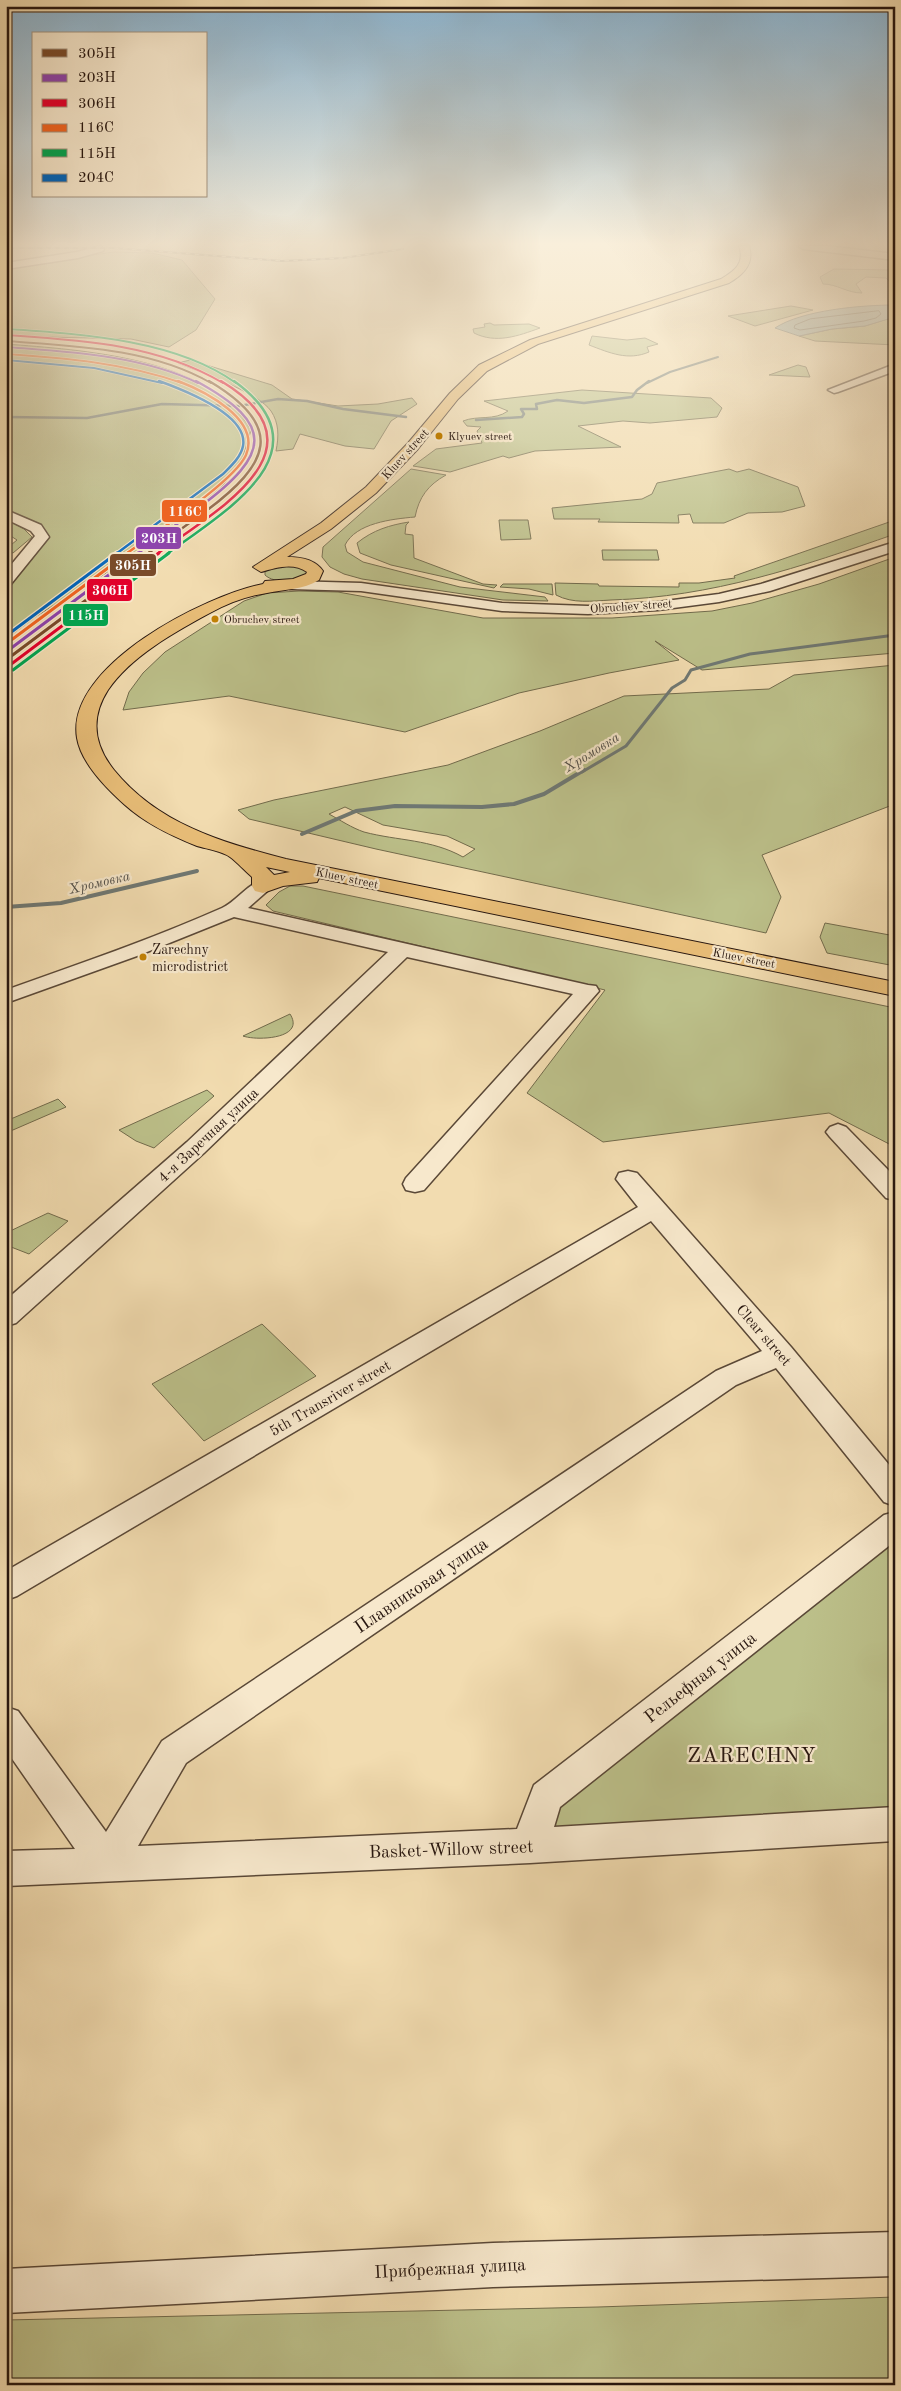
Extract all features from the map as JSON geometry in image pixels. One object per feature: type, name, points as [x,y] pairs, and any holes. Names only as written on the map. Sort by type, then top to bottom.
[{"type":"main road","name":"Kluev street","points":[[503,358],[483,368],[454,396],[385,478],[326,526],[219,595],[204,609],[119,664],[94,700],[86,734],[100,765],[139,808],[184,832],[234,852],[340,877],[895,989]]},
{"type":"main road","points":[[204,609],[245,591],[290,585],[309,580],[313,570],[308,558],[308,548],[326,526]]},
{"type":"main road","points":[[290,585],[261,581],[255,576],[259,569],[287,562],[302,564],[313,570]]},
{"type":"main road","points":[[234,852],[255,866],[264,875],[263,886],[280,880],[299,877],[340,877]]},
{"type":"street","points":[[834,390],[895,367]]},
{"type":"street","points":[[6,514],[36,528],[42,537],[29,550],[6,581]]},
{"type":"street","name":"Obruchev street","points":[[290,585],[361,587],[457,602],[518,608],[588,610],[658,606],[719,598],[765,588],[895,546]]},
{"type":"street","name":"Obruchev street","points":[[313,570],[361,587]]},
{"type":"street","points":[[6,997],[130,952],[232,911],[263,886]]},
{"type":"street","points":[[232,911],[404,948],[588,991],[415,1184]]},
{"type":"street","name":"4-я Заречная улица","points":[[6,1316],[43,1281],[184,1158],[404,948]]},
{"type":"street","points":[[838,1132],[895,1192]]},
{"type":"street","name":"Clear street","points":[[628,1179],[781,1354],[895,1494]]},
{"type":"street","name":"5th Transriver street","points":[[6,1587],[653,1209]]},
{"type":"street","name":"Плавниковая улица","points":[[107,1864],[174,1752],[726,1378],[781,1354]]},
{"type":"street","name":"Рельефная улица","points":[[530,1846],[546,1797],[895,1524]]},
{"type":"street","points":[[6,1722],[107,1864]]},
{"type":"street","name":"Basket-Willow street","points":[[6,1869],[530,1846],[895,1824]]},
{"type":"street","name":"Прибрежная улица","points":[[6,2291],[494,2266],[895,2254]]},
{"type":"green space","points":[[6,358],[119,358],[175,372],[206,387],[232,406],[251,430],[243,457],[217,494],[145,549],[35,617],[6,639],[6,588],[32,552],[48,538],[43,528],[6,512]]},
{"type":"green space","points":[[190,360],[272,385],[292,399],[338,406],[378,404],[412,398],[417,404],[391,421],[374,449],[345,446],[300,434],[293,449],[276,451],[278,430],[276,420],[271,411],[254,397],[241,390],[178,363]]},
{"type":"green space","points":[[798,365],[806,367],[810,377],[769,375]]},
{"type":"green space","points":[[582,390],[711,398],[722,408],[717,417],[650,423],[623,421],[578,426],[621,447],[535,451],[509,458],[503,456],[450,472],[413,466],[436,449],[482,443],[477,431],[481,427],[467,426],[463,421],[497,416],[508,411],[484,401]]},
{"type":"green space","points":[[411,469],[446,475],[425,492],[415,517],[386,521],[366,527],[350,538],[345,545],[347,552],[363,562],[460,587],[545,597],[548,601],[503,600],[362,579],[344,574],[330,567],[322,557],[323,547]]},
{"type":"green space","points":[[729,469],[737,472],[749,469],[798,487],[805,506],[782,512],[748,513],[724,523],[693,523],[690,514],[678,515],[679,523],[598,522],[600,519],[554,519],[552,508],[642,499],[652,494],[657,483]]},
{"type":"green space","points":[[6,520],[24,529],[32,537],[13,553],[6,552],[6,549],[17,540],[6,533]]},
{"type":"green space","points":[[499,520],[528,520],[531,539],[501,540]]},
{"type":"green space","points":[[895,520],[895,534],[790,569],[720,586],[648,598],[597,601],[569,600],[556,595],[555,583],[598,584],[599,586],[679,587],[679,583],[699,583],[735,578],[734,576]]},
{"type":"green space","points":[[409,522],[406,525],[405,534],[413,535],[414,558],[483,584],[497,585],[494,588],[391,565],[360,553],[357,543],[363,538],[382,529]]},
{"type":"green space","points":[[602,550],[657,550],[659,560],[603,560]]},
{"type":"green space","points":[[895,557],[895,653],[702,670],[655,641],[679,660],[519,693],[405,732],[229,696],[123,710],[129,692],[143,673],[165,652],[244,601],[267,593],[299,591],[338,592],[483,618],[612,618],[712,611],[752,603],[819,584]]},
{"type":"green space","points":[[293,565],[307,571],[307,573],[293,580],[286,581],[274,580],[265,575],[265,572],[272,567]]},
{"type":"green space","points":[[503,584],[552,584],[553,595],[529,589],[500,587]]},
{"type":"green space","points":[[895,665],[895,804],[762,855],[781,897],[766,933],[376,849],[249,819],[238,810],[274,800],[448,765],[540,731],[624,696],[769,689],[794,675]],"holes":[[[345,807],[383,825],[447,836],[475,849],[463,857],[439,847],[364,832],[329,814]]]},
{"type":"green space","points":[[290,886],[303,886],[895,1008],[895,1147],[829,1113],[603,1142],[527,1093],[605,990],[273,911],[266,905],[279,892]]},
{"type":"green space","points":[[825,923],[895,936],[895,966],[827,953],[820,937]]},
{"type":"green space","points":[[290,1014],[293,1022],[291,1029],[286,1033],[268,1038],[243,1036]]},
{"type":"green space","points":[[207,1090],[214,1096],[154,1148],[136,1141],[119,1130]]},
{"type":"green space","points":[[58,1099],[66,1107],[6,1133],[6,1121]]},
{"type":"green space","points":[[48,1213],[68,1221],[29,1254],[6,1245],[6,1233]]},
{"type":"green space","points":[[262,1324],[316,1376],[204,1441],[152,1384]]},
{"type":"green space","points":[[895,1534],[895,1815],[548,1835],[556,1802]]},
{"type":"green space","points":[[895,2297],[895,2385],[6,2385],[6,2320],[598,2307]]},
{"type":"waterway","points":[[647,383],[670,372],[716,358]]},
{"type":"waterway","points":[[476,420],[522,417],[524,414],[521,409],[537,409],[536,404],[557,400],[584,403],[632,397],[637,390],[649,381]]},
{"type":"waterway","points":[[6,417],[87,418],[162,404],[239,406],[278,399],[307,401],[343,409],[406,417]]},
{"type":"waterway","name":"Хромовка","points":[[582,772],[626,746],[672,688],[685,680],[691,670],[750,654],[895,635]]},
{"type":"waterway","name":"Хромовка","points":[[302,834],[356,811],[395,806],[482,807],[514,804],[544,794],[584,770]]},
{"type":"waterway","name":"Хромовка","points":[[6,907],[61,903],[197,871]]},
{"type":"transit line","name":"116С","points":[[6,644],[218,486],[241,463],[248,446],[248,437],[237,417],[217,400],[192,386],[129,368],[57,358]]},
{"type":"transit line","name":"203Н","points":[[6,652],[223,490],[240,474],[252,456],[255,446],[251,425],[243,414],[222,396],[196,381],[166,370],[108,358]]},
{"type":"transit line","name":"305Н","points":[[6,660],[227,495],[253,468],[258,458],[261,436],[257,424],[249,412],[227,392],[200,376],[169,364],[143,358]]},
{"type":"transit line","name":"306Н","points":[[10,665],[237,494],[255,475],[261,465],[268,444],[267,432],[263,421],[255,409],[232,388],[204,372],[168,358]]},
{"type":"transit line","name":"115Н","points":[[13,670],[241,499],[266,468],[274,444],[269,419],[261,407],[246,390],[224,374],[186,358]]},
{"type":"transit line","name":"204С","points":[[6,360],[94,368],[159,381],[188,392],[213,405],[233,422],[243,439],[243,446],[235,461],[214,481],[6,636]]},
{"type":"place","name":"Klyuev street","points":[[439,436]]},
{"type":"place","name":"Obruchev street","points":[[215,619]]},
{"type":"place","name":"Zarechny microdistrict","points":[[143,957]]},
{"type":"district","name":"ZARECHNY","points":[[752,1755]]}]
